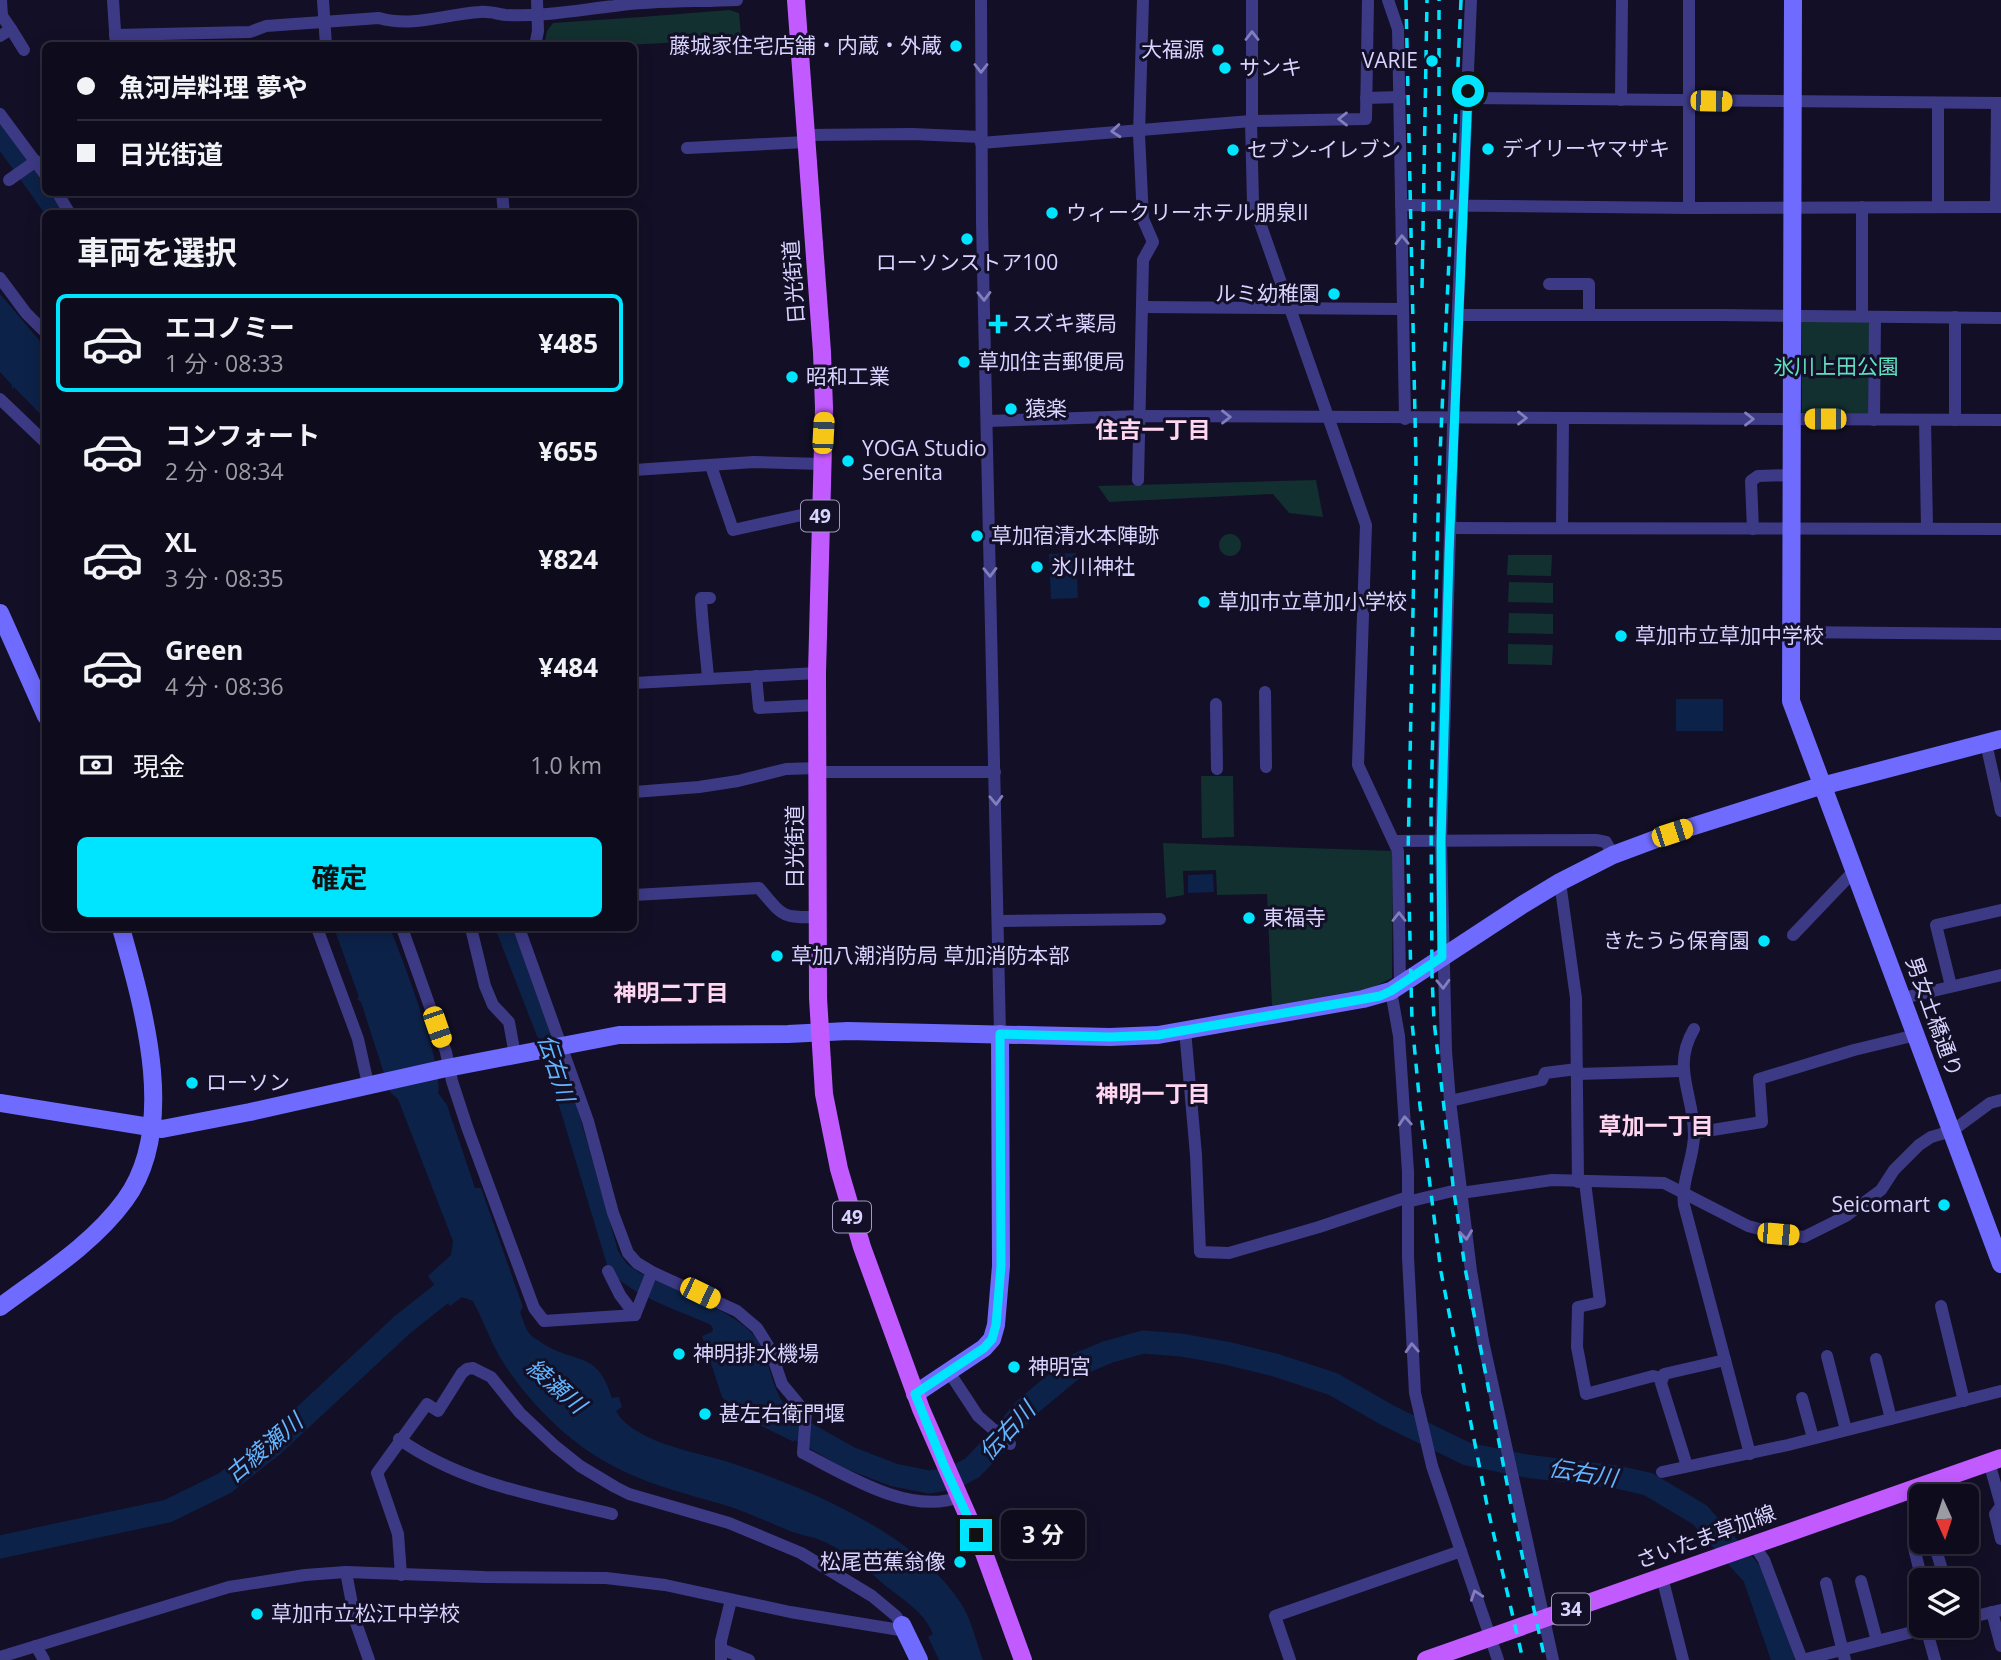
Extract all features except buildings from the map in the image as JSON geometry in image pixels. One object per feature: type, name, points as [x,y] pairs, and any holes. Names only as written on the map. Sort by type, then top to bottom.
[{"type":"main road","name":"日光街道","points":[[796,0],[824,408],[817,673],[819,1033],[824,1094],[839,1169],[854,1223],[915,1394],[943,1463],[985,1553],[1023,1660]]},
{"type":"main road","name":"さいたま草加線","points":[[1426,1660],[1995,1460]]},
{"type":"street","points":[[1,0],[6,33],[24,50]]},
{"type":"street","points":[[113,0],[115,41],[169,32],[182,35],[250,32],[266,26],[379,18],[393,22],[440,19],[457,13],[489,11],[504,15],[538,7],[593,10],[614,5],[737,0]]},
{"type":"street","points":[[323,0],[326,42]]},
{"type":"street","points":[[915,1394],[984,1348],[992,1339],[996,1325],[1001,1266],[999,921],[981,140],[981,0]]},
{"type":"street","points":[[1138,480],[1143,260],[1153,242],[1143,219],[1140,130],[1143,0]]},
{"type":"street","points":[[1252,0],[1253,203],[1366,525],[1358,765],[1398,851],[1396,988],[1408,1199],[1414,1382],[1419,1416],[1497,1660]]},
{"type":"street","points":[[687,148],[912,134],[981,140],[1251,121],[1366,119],[1368,0]]},
{"type":"street","points":[[1388,0],[1398,29],[1405,419]]},
{"type":"street","points":[[1471,0],[1450,528],[1441,842],[1442,957],[1450,1101],[1481,1330],[1553,1660]]},
{"type":"street","points":[[1622,0],[1622,100]]},
{"type":"street","points":[[1689,0],[1689,208]]},
{"type":"street","name":"男女土橋通り","points":[[1793,0],[1791,701],[2001,1264]]},
{"type":"street","points":[[535,42],[538,7]]},
{"type":"street","points":[[1366,98],[1400,97]]},
{"type":"street","points":[[1401,205],[1999,207],[1999,103],[1467,98]]},
{"type":"street","points":[[1938,103],[1938,207]]},
{"type":"street","points":[[0,114],[42,171]]},
{"type":"street","points":[[12,178],[34,162]]},
{"type":"street","points":[[1862,207],[1874,420]]},
{"type":"street","points":[[0,278],[26,313],[42,329]]},
{"type":"street","points":[[1549,284],[1589,284],[1589,315]]},
{"type":"street","points":[[1143,307],[1403,309]]},
{"type":"street","points":[[1459,315],[2001,318]]},
{"type":"street","points":[[1955,317],[1955,420]]},
{"type":"street","points":[[0,399],[42,439]]},
{"type":"street","points":[[987,421],[1140,416],[2001,420]]},
{"type":"street","points":[[1562,528],[1563,418]]},
{"type":"street","points":[[1926,420],[1927,528]]},
{"type":"street","points":[[637,470],[754,462],[821,464]]},
{"type":"street","points":[[711,466],[733,530],[820,511]]},
{"type":"street","points":[[1753,528],[1751,481],[1758,476],[1791,475]]},
{"type":"street","points":[[1450,528],[2001,529]]},
{"type":"street","points":[[708,678],[706,644],[702,637],[701,598],[710,598]]},
{"type":"street","points":[[0,613],[42,707]]},
{"type":"street","points":[[1791,632],[2001,634]]},
{"type":"street","points":[[637,683],[817,673]]},
{"type":"street","points":[[756,676],[759,708],[817,705]]},
{"type":"street","points":[[1265,692],[1266,767]]},
{"type":"street","points":[[1216,704],[1217,769]]},
{"type":"street","points":[[0,1103],[152,1128],[168,1128],[445,1068],[619,1035],[849,1031],[1110,1037],[1158,1035],[1363,999],[1396,988],[1560,881],[1613,855],[1672,833],[1824,785],[1993,741],[2001,811]]},
{"type":"street","points":[[637,792],[699,787],[786,769],[995,772]]},
{"type":"street","points":[[1394,841],[1596,839],[1605,842],[1613,855]]},
{"type":"street","points":[[1793,935],[1855,870]]},
{"type":"street","points":[[1560,881],[1576,998],[1581,1182],[1600,1302],[1578,1307],[1577,1347],[1586,1394],[1653,1376],[1662,1378]]},
{"type":"street","points":[[637,895],[759,888],[782,914],[791,918],[818,917]]},
{"type":"street","points":[[1951,986],[1936,925],[2001,910]]},
{"type":"street","points":[[999,921],[1160,919]]},
{"type":"street","points":[[0,1307],[85,1243],[124,1201],[142,1168],[152,1128],[151,1057],[146,1017],[122,931]]},
{"type":"street","points":[[318,931],[374,1083]]},
{"type":"street","points":[[403,931],[446,1052],[445,1068],[534,1308],[544,1321],[635,1315]]},
{"type":"street","points":[[472,931],[485,986],[494,1005],[509,1022],[515,1055]]},
{"type":"street","points":[[520,931],[588,1121],[628,1253],[637,1263],[652,1272],[737,1311],[757,1328],[770,1349],[782,1384],[806,1413],[803,1453],[887,1494],[944,1503],[957,1493]]},
{"type":"street","points":[[1903,998],[2001,975]]},
{"type":"street","points":[[1694,1029],[1687,1041],[1682,1071],[1693,1109],[1694,1133],[1683,1194],[1750,1454]]},
{"type":"street","points":[[1185,1030],[1197,1167],[1200,1252],[1229,1253],[1408,1199],[1552,1180],[1664,1183],[1748,1226],[1804,1237],[1846,1216],[1881,1190],[1894,1170],[1919,1145],[1931,1137],[1952,1131],[1990,1103],[2001,1100]]},
{"type":"street","points":[[1694,1133],[1762,1122],[1759,1079],[1916,1035]]},
{"type":"street","points":[[1450,1101],[1542,1080],[1545,1073],[1682,1071]]},
{"type":"street","points":[[608,1271],[620,1295],[635,1315]]},
{"type":"street","points":[[635,1315],[652,1272]]},
{"type":"street","points":[[1941,1306],[1964,1401]]},
{"type":"street","points":[[1827,1356],[1846,1430]]},
{"type":"street","points":[[1876,1359],[1891,1419]]},
{"type":"street","points":[[1687,1466],[1661,1383],[1662,1378],[1664,1374],[1725,1360]]},
{"type":"street","points":[[401,1575],[398,1534],[377,1473],[427,1404],[438,1411],[462,1373],[473,1368],[491,1377],[520,1413],[555,1447],[615,1487],[629,1494],[729,1523],[801,1553],[857,1585],[896,1616],[919,1660]]},
{"type":"street","points":[[949,1372],[978,1416],[1010,1444]]},
{"type":"street","points":[[1662,1472],[1750,1454],[2001,1391]]},
{"type":"street","points":[[1802,1398],[1813,1438]]},
{"type":"street","points":[[400,1440],[430,1460],[477,1480],[612,1514]]},
{"type":"street","points":[[1995,1460],[2001,1505],[1995,1514],[2001,1539]]},
{"type":"street","points":[[1919,1568],[1914,1548],[1934,1543],[1941,1568]]},
{"type":"street","points":[[1755,1545],[1764,1560],[1802,1660],[1844,1655],[1877,1641],[1909,1633]]},
{"type":"street","points":[[1290,1660],[1275,1616],[1461,1550]]},
{"type":"street","points":[[0,1657],[229,1587],[305,1575],[346,1572],[606,1578],[665,1585],[790,1612],[904,1628]]},
{"type":"street","points":[[346,1572],[355,1620],[369,1660]]},
{"type":"street","points":[[1662,1577],[1683,1660]]},
{"type":"street","points":[[1861,1581],[1877,1641]]},
{"type":"street","points":[[1826,1583],[1844,1655]]},
{"type":"street","points":[[731,1600],[721,1655],[749,1660]]},
{"type":"street","points":[[1996,1611],[2001,1646]]},
{"type":"street","points":[[1933,1638],[1935,1660]]},
{"type":"street","points":[[36,1646],[44,1660]]},
{"type":"green space","points":[[729,10],[739,13],[741,35],[738,39],[637,44],[637,42],[545,42],[547,31],[553,23]]},
{"type":"green space","name":"氷川上田公園","points":[[1801,322],[1870,324],[1868,414],[1802,414]]},
{"type":"green space","points":[[1316,480],[1323,517],[1289,513],[1273,494],[1109,502],[1098,486]]},
{"type":"green space","points":[[1230,534],[1238,537],[1241,545],[1238,553],[1230,556],[1222,553],[1219,545],[1222,537]]},
{"type":"green space","points":[[1508,555],[1552,555],[1551,576],[1507,575]]},
{"type":"green space","points":[[1509,582],[1553,583],[1553,603],[1508,602]]},
{"type":"green space","points":[[1509,613],[1553,614],[1553,634],[1508,633]]},
{"type":"green space","points":[[1508,644],[1553,645],[1552,665],[1508,664]]},
{"type":"green space","points":[[1201,776],[1233,776],[1234,837],[1202,838]]},
{"type":"green space","points":[[1163,843],[1393,851],[1392,978],[1372,988],[1272,1006],[1267,894],[1217,895],[1216,870],[1183,871],[1184,895],[1166,898]]},
{"type":"water","points":[[0,122],[42,181],[42,196],[52,196],[61,210],[42,210],[0,151]]},
{"type":"water","points":[[0,294],[42,343],[42,416],[14,387],[12,389],[12,385],[0,372]]},
{"type":"water","points":[[1076,553],[1078,598],[1051,599],[1049,554]]},
{"type":"water","points":[[1676,699],[1723,699],[1723,731],[1676,731]]},
{"type":"water","points":[[1213,874],[1214,892],[1188,893],[1188,875]]},
{"type":"water","name":"綾瀬川","points":[[335,931],[391,931],[429,1037],[435,1060],[438,1093],[447,1105],[475,1188],[481,1188],[523,1307],[520,1312],[530,1334],[554,1350],[592,1365],[600,1372],[612,1398],[619,1397],[622,1407],[616,1411],[635,1430],[649,1438],[789,1484],[856,1515],[888,1534],[942,1579],[962,1605],[983,1660],[939,1660],[928,1637],[933,1634],[929,1625],[917,1611],[842,1551],[815,1538],[731,1507],[640,1479],[623,1471],[588,1451],[562,1431],[538,1407],[498,1354],[473,1301],[462,1297],[450,1306],[428,1276],[451,1255],[453,1241],[398,1099],[390,1092],[361,1002],[357,999],[359,997]]},
{"type":"water","points":[[496,931],[513,931],[530,972],[576,1103],[618,1251],[627,1264],[640,1273],[714,1307],[750,1331],[764,1353],[781,1400],[799,1418],[794,1442],[741,1416],[722,1397],[702,1336],[712,1332],[711,1325],[628,1287],[608,1268],[542,1042],[537,1036]]},
{"type":"waterway","name":"古綾瀬川","points":[[0,1547],[168,1511],[225,1483],[272,1446],[402,1325],[465,1275]]},
{"type":"waterway","name":"伝右川","points":[[784,1421],[850,1458],[894,1475],[929,1482],[953,1478],[972,1468],[1027,1407],[1079,1364],[1143,1342],[1226,1353],[1275,1365],[1333,1384],[1387,1415],[1467,1454],[1526,1466],[1617,1477],[1648,1484],[1700,1515],[1754,1576],[1783,1660]]},
{"type":"railway","points":[[1406,0],[1416,462],[1408,857],[1412,1022],[1441,1272],[1488,1510],[1523,1660]]},
{"type":"railway","points":[[1422,288],[1427,0]]},
{"type":"railway","points":[[1439,0],[1439,248]]},
{"type":"railway","points":[[1461,0],[1439,476],[1431,807],[1434,1021],[1465,1268],[1511,1504],[1545,1660]]},
{"type":"place","name":"藤城家住宅店舗・内蔵・外蔵","points":[[956,46]]},
{"type":"place","name":"大福源","points":[[1218,50]]},
{"type":"place","name":"VARIE","points":[[1432,61]]},
{"type":"place","name":"サンキ","points":[[1225,68]]},
{"type":"place","name":"デイリーヤマザキ","points":[[1488,149]]},
{"type":"place","name":"セブン-イレブン","points":[[1233,150]]},
{"type":"place","name":"ウィークリーホテル朋泉II","points":[[1052,213]]},
{"type":"place","name":"ローソンストア100","points":[[967,239]]},
{"type":"place","name":"ルミ幼稚園","points":[[1334,294]]},
{"type":"place","name":"スズキ薬局","points":[[998,324]]},
{"type":"place","name":"草加住吉郵便局","points":[[964,362]]},
{"type":"place","name":"昭和工業","points":[[792,377]]},
{"type":"place","name":"猿楽","points":[[1011,409]]},
{"type":"place","name":"YOGA Studio Serenita","points":[[848,461]]},
{"type":"place","name":"草加宿清水本陣跡","points":[[977,536]]},
{"type":"place","name":"氷川神社","points":[[1037,567]]},
{"type":"place","name":"草加市立草加小学校","points":[[1204,602]]},
{"type":"place","name":"草加市立草加中学校","points":[[1621,636]]},
{"type":"place","name":"東福寺","points":[[1249,918]]},
{"type":"place","name":"きたうら保育園","points":[[1764,941]]},
{"type":"place","name":"草加八潮消防局 草加消防本部","points":[[777,956]]},
{"type":"place","name":"ローソン","points":[[192,1083]]},
{"type":"place","name":"Seicomart","points":[[1944,1205]]},
{"type":"place","name":"神明排水機場","points":[[679,1354]]},
{"type":"place","name":"神明宮","points":[[1014,1367]]},
{"type":"place","name":"甚左右衛門堰","points":[[705,1414]]},
{"type":"place","name":"松尾芭蕉翁像","points":[[960,1562]]},
{"type":"place","name":"草加市立松江中学校","points":[[257,1614]]},
{"type":"district","name":"住吉一丁目","points":[[1153,430]]},
{"type":"district","name":"神明二丁目","points":[[671,993]]},
{"type":"district","name":"神明一丁目","points":[[1153,1094]]},
{"type":"district","name":"草加一丁目","points":[[1656,1126]]},
{"type":"route","points":[[976,1535],[915,1394],[984,1348],[992,1339],[996,1325],[1001,1266],[1000,1034],[1110,1037],[1158,1035],[1380,996],[1442,957],[1441,842],[1449,554],[1468,91]]}]
